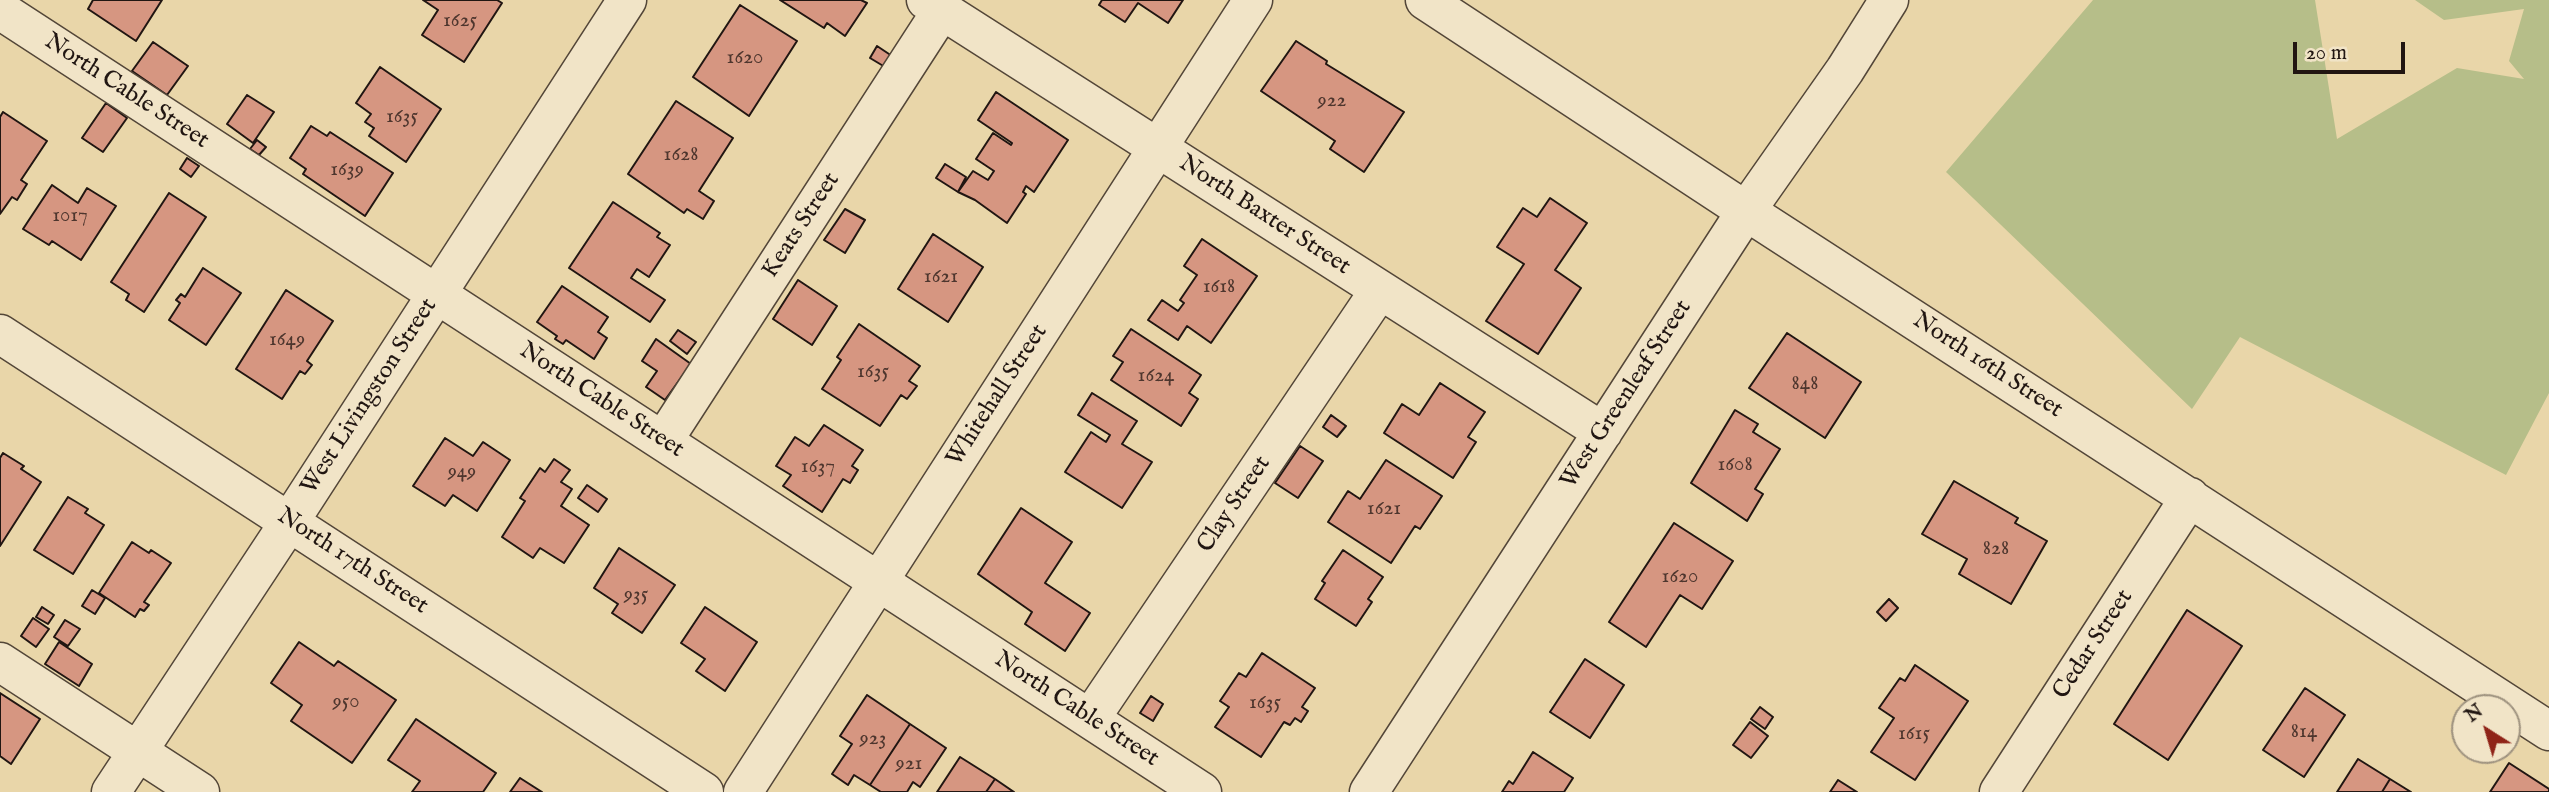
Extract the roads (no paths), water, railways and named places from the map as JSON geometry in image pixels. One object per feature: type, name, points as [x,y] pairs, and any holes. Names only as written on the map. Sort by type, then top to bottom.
[{"type":"street","name":"West Livingston Street","points":[[111,792],[627,0]]},
{"type":"street","name":"Whitehall Street","points":[[743,792],[1253,0]]},
{"type":"street","name":"North 16th Street","points":[[1425,0],[2549,731]]},
{"type":"street","name":"West Greenleaf Street","points":[[1369,792],[1746,211],[1845,69],[1889,0]]},
{"type":"street","name":"North Baxter Street","points":[[934,5],[1603,432]]},
{"type":"street","name":"Keats Street","points":[[663,441],[934,5]]},
{"type":"street","name":"North Cable Street","points":[[0,10],[1202,792]]},
{"type":"street","name":"Clay Street","points":[[1090,719],[1379,291]]},
{"type":"street","name":"North 17th Street","points":[[0,334],[704,792]]},
{"type":"street","name":"Cedar Street","points":[[1998,792],[2190,497]]},
{"type":"street","points":[[0,663],[200,792]]}]
